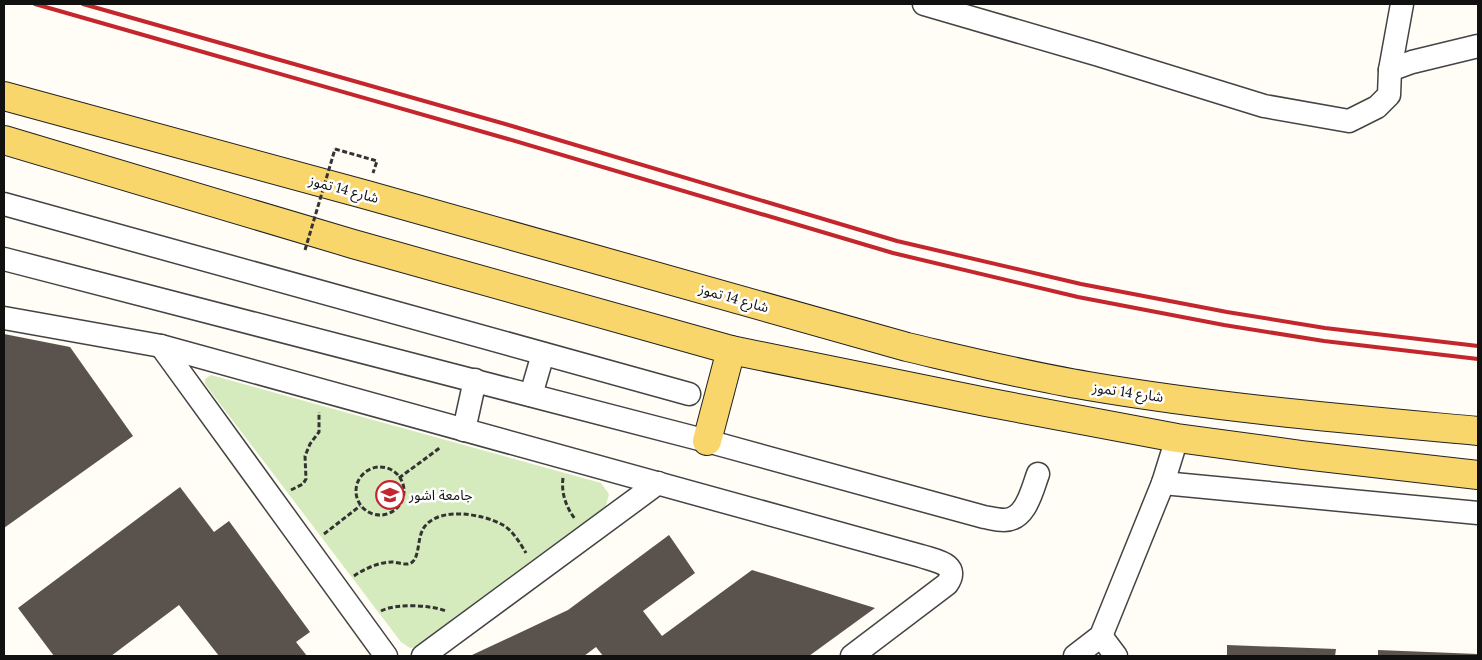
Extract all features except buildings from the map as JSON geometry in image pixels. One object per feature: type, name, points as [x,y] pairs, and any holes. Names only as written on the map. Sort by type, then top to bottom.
[{"type":"main road","name":"شارع 14 تموز","points":[[4,96],[907,347],[996,368],[1088,386],[1309,416],[1478,431]]},
{"type":"main road","points":[[4,140],[353,244],[731,350],[995,404],[1177,438],[1302,455],[1478,475]]},
{"type":"main road","points":[[707,441],[731,350]]},
{"type":"street","points":[[924,4],[1264,106],[1349,121],[1377,107],[1389,95],[1390,70],[1402,4]]},
{"type":"street","points":[[1390,70],[1412,62],[1478,46]]},
{"type":"street","points":[[4,204],[690,394]]},
{"type":"street","points":[[4,259],[476,380],[984,517],[1006,520],[1017,516],[1024,509],[1038,474]]},
{"type":"street","points":[[4,318],[162,346],[922,556],[948,566],[952,570],[952,578],[947,584],[852,656]]},
{"type":"street","points":[[162,346],[386,656]]},
{"type":"street","points":[[531,395],[543,354]]},
{"type":"street","points":[[464,430],[476,380]]},
{"type":"street","points":[[1075,656],[1101,636],[1163,483],[1177,438]]},
{"type":"street","points":[[437,652],[473,620],[658,483]]},
{"type":"street","points":[[1163,483],[1478,513]]},
{"type":"street","points":[[1101,636],[1116,656]]},
{"type":"path","points":[[305,250],[335,149],[377,161]]},
{"type":"path","points":[[272,499],[303,484],[306,479],[305,456],[310,444],[319,432],[320,389]]},
{"type":"path","points":[[399,478],[464,430]]},
{"type":"path","points":[[566,458],[562,485],[564,499],[570,513],[587,535]]},
{"type":"path","points":[[384,468],[392,470],[399,478],[404,490],[399,506],[386,515],[378,516],[370,514],[361,506],[356,496],[358,481],[368,470],[384,468]]},
{"type":"path","points":[[307,547],[361,506]]},
{"type":"path","points":[[336,587],[378,564],[392,562],[411,563],[416,557],[420,532],[426,524],[439,516],[452,514],[482,517],[502,524],[511,531],[523,547],[528,557],[532,575]]},
{"type":"path","points":[[361,621],[386,608],[420,606],[442,609],[473,620]]},
{"type":"green space","points":[[211,375],[601,483],[609,494],[605,509],[420,647],[410,648],[401,642],[205,384],[205,379]]},
{"type":"railway","points":[[35,4],[508,139],[893,253],[1078,297],[1224,325],[1324,341],[1478,359]]},
{"type":"railway","points":[[83,4],[512,126],[897,241],[1081,284],[1227,312],[1325,328],[1478,346]]},
{"type":"place","name":"جامعة اشور","points":[[390,495]]}]
